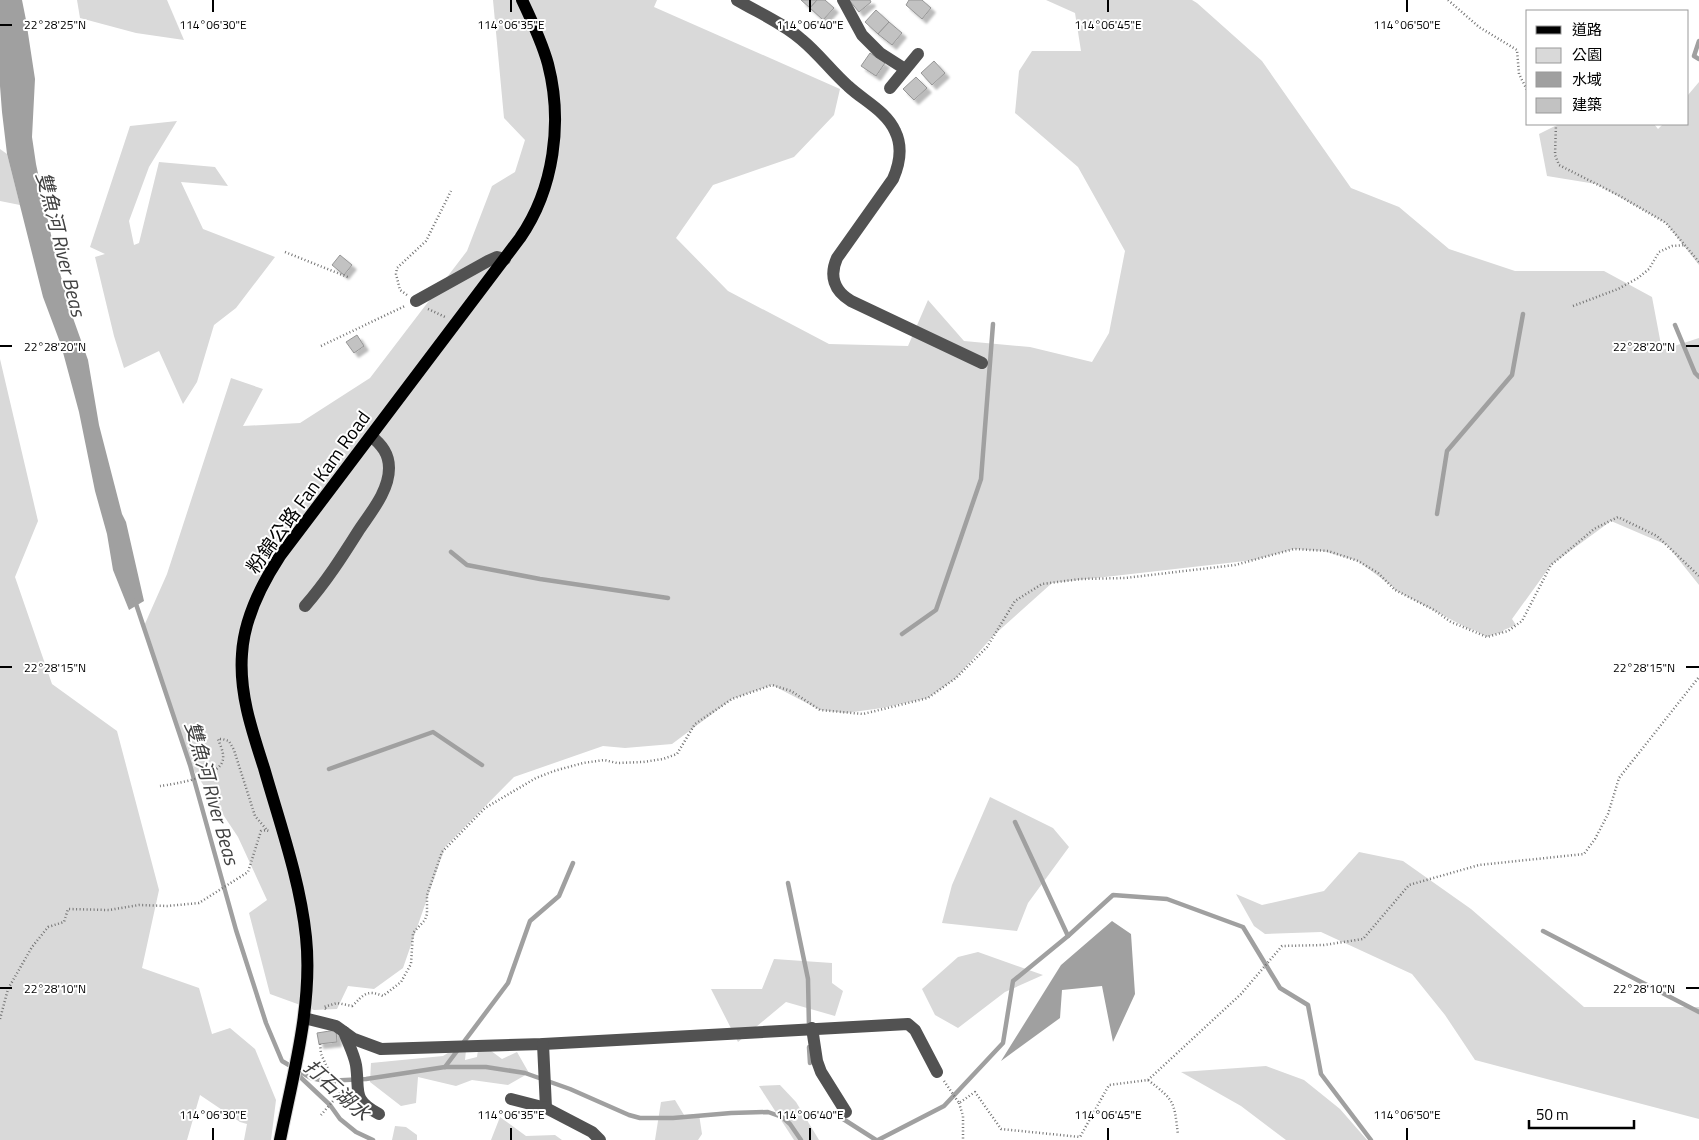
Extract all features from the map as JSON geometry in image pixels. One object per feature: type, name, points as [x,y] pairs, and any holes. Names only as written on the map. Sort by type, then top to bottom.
[{"type":"main road","name":"粉錦公路 Fan Kam Road","points":[[282,1139],[304,1018],[307,963],[306,939],[303,910],[290,854],[248,715],[244,692],[242,654],[244,637],[252,608],[272,569],[505,259],[526,230],[540,200],[549,173],[554,139],[554,104],[548,64],[522,0]]},
{"type":"street","points":[[737,0],[775,21],[802,40],[849,87],[881,112],[896,132],[900,143],[900,156],[894,179],[837,258],[833,272],[836,288],[842,296],[851,301],[982,363]]},
{"type":"street","points":[[843,0],[862,35],[880,53],[905,70]]},
{"type":"street","points":[[890,88],[918,54]]},
{"type":"street","points":[[420,304],[488,261],[497,257],[505,259]]},
{"type":"street","points":[[305,606],[332,573],[386,486],[389,468],[387,455],[382,446],[371,436]]},
{"type":"street","points":[[304,1018],[336,1026],[354,1039],[381,1049],[543,1044],[908,1024],[915,1030],[937,1072]]},
{"type":"street","points":[[812,1028],[817,1061],[821,1072],[846,1112]]},
{"type":"street","points":[[343,1030],[356,1065],[357,1094],[366,1106],[379,1114]]},
{"type":"street","points":[[543,1044],[546,1108]]},
{"type":"street","points":[[512,1100],[546,1108],[592,1132],[600,1140]]},
{"type":"path","points":[[1448,0],[1479,27],[1517,50],[1518,74],[1526,88]]},
{"type":"path","points":[[1556,125],[1556,155],[1559,165],[1618,194],[1666,223],[1699,262]]},
{"type":"path","points":[[445,317],[420,304],[400,290],[396,274],[397,268],[426,241],[451,191]]},
{"type":"path","points":[[1573,306],[1618,289],[1638,278],[1649,269],[1659,252],[1672,246],[1685,245]]},
{"type":"path","points":[[285,252],[350,278]]},
{"type":"path","points":[[321,346],[420,304]]},
{"type":"path","points":[[343,1030],[338,1021],[324,1007],[336,1003],[352,1006],[365,994],[372,992],[382,996],[401,982],[411,964],[414,934],[425,920],[427,914],[427,895],[442,852],[485,808],[536,778],[554,771],[583,763],[604,760],[617,763],[643,762],[663,759],[677,754],[695,724],[732,699],[772,685],[791,691],[820,710],[863,714],[928,698],[956,678],[986,648],[1015,601],[1042,584],[1081,579],[1125,578],[1235,565],[1294,549],[1328,551],[1358,561],[1378,574],[1394,590],[1434,610],[1451,622],[1487,637],[1508,631],[1522,621],[1551,565],[1594,529],[1618,517],[1657,536],[1699,576]]},
{"type":"path","points":[[959,1103],[975,1092],[1001,1129],[1080,1137],[1109,1085],[1148,1080],[1241,994],[1282,946],[1324,945],[1363,938],[1409,885],[1479,864],[1584,854],[1596,839],[1608,814],[1619,778],[1699,677]]},
{"type":"path","points":[[160,786],[212,773],[224,760],[218,740],[222,738],[229,741],[234,750],[255,816],[275,836]]},
{"type":"path","points":[[0,1019],[8,989],[32,947],[48,927],[64,922],[68,909],[109,910],[139,906],[199,903],[248,872],[261,832],[268,831]]},
{"type":"path","points":[[320,1044],[322,1054],[342,1097],[333,1101],[321,1115]]},
{"type":"path","points":[[937,1072],[959,1103],[963,1116],[963,1140]]},
{"type":"path","points":[[1148,1080],[1168,1096],[1172,1102],[1175,1108],[1178,1135]]},
{"type":"green space","points":[[77,0],[167,0],[184,40],[136,33],[80,18]]},
{"type":"green space","points":[[493,0],[657,0],[654,7],[840,89],[834,115],[794,157],[713,185],[676,238],[728,291],[829,344],[908,346],[928,300],[964,341],[1030,347],[1092,362],[1109,333],[1125,251],[1078,167],[1015,113],[1019,71],[1032,51],[1081,51],[1075,13],[1046,0],[1192,0],[1262,61],[1351,188],[1399,207],[1449,249],[1515,271],[1604,271],[1652,297],[1662,350],[1699,338],[1699,585],[1667,545],[1611,521],[1551,565],[1512,619],[1516,625],[1504,630],[1502,633],[1487,637],[1395,590],[1358,561],[1323,551],[1294,549],[1254,560],[1052,583],[994,635],[956,678],[928,698],[882,708],[846,713],[820,710],[772,685],[732,699],[672,744],[625,748],[603,746],[514,777],[445,847],[403,968],[374,989],[348,986],[337,1009],[314,1010],[270,994],[249,913],[267,900],[238,837],[190,765],[144,626],[167,574],[231,378],[263,389],[243,426],[300,423],[370,378],[467,251],[492,186],[515,172],[525,140],[504,118]]},
{"type":"green space","points":[[1699,82],[1699,265],[1666,223],[1596,184],[1547,176],[1539,134],[1557,125],[1655,125],[1658,129],[1662,125],[1689,125],[1689,94]]},
{"type":"green space","points":[[177,121],[149,167],[129,221],[134,245],[139,243],[159,162],[215,167],[228,186],[181,182],[203,229],[275,257],[236,308],[214,325],[197,382],[183,404],[159,351],[124,368],[114,336],[95,257],[105,254],[90,247],[130,126]]},
{"type":"green space","points":[[0,149],[7,154],[20,205],[0,201]]},
{"type":"green space","points":[[0,359],[38,521],[15,577],[52,684],[117,731],[159,890],[142,968],[199,988],[212,1034],[230,1028],[255,1049],[276,1100],[271,1140],[244,1140],[247,1124],[240,1122],[200,1095],[187,1140],[0,1140]]},
{"type":"green space","points":[[990,797],[1053,828],[1069,847],[1028,903],[1017,931],[942,923],[952,885]]},
{"type":"green space","points":[[1359,852],[1403,861],[1471,909],[1584,1007],[1699,1007],[1699,1119],[1475,1060],[1445,1015],[1412,974],[1321,932],[1265,934],[1254,926],[1236,894],[1262,905],[1324,891]]},
{"type":"green space","points":[[978,952],[1043,975],[1005,992],[958,1028],[935,1015],[922,989],[958,957]]},
{"type":"green space","points":[[774,959],[832,963],[832,983],[843,991],[835,1016],[786,1002],[738,1042],[711,989],[762,989]]},
{"type":"green space","points":[[467,1041],[465,1060],[477,1057],[479,1042],[502,1059],[517,1052],[529,1073],[508,1085],[472,1080],[456,1086],[418,1077],[416,1103],[401,1106],[370,1082],[371,1063],[443,1056]]},
{"type":"green space","points":[[1266,1066],[1304,1080],[1340,1109],[1367,1140],[1286,1140],[1241,1106],[1181,1072]]},
{"type":"green space","points":[[780,1085],[796,1102],[819,1140],[794,1140],[759,1086]]},
{"type":"green space","points":[[675,1100],[684,1115],[699,1114],[702,1134],[698,1140],[655,1140],[661,1102]]},
{"type":"green space","points":[[500,1117],[526,1136],[555,1135],[562,1140],[491,1140]]},
{"type":"green space","points":[[395,1126],[406,1127],[417,1135],[417,1140],[392,1140]]},
{"type":"water","points":[[0,0],[22,0],[35,79],[32,137],[36,164],[57,263],[73,318],[88,360],[99,425],[122,514],[126,522],[144,601],[129,610],[113,570],[107,534],[95,491],[79,412],[61,345],[43,297],[7,154],[0,86]]},
{"type":"water","points":[[1112,921],[1131,934],[1135,994],[1113,1042],[1102,986],[1062,990],[1060,1018],[1001,1061],[1061,965]]},
{"type":"building","points":[[801,0],[817,0],[810,8]]},
{"type":"building","points":[[817,0],[825,0],[834,8],[823,20],[810,8]]},
{"type":"building","points":[[849,0],[870,0],[871,2],[859,12]]},
{"type":"building","points":[[909,0],[922,0],[931,8],[922,19],[906,5]]},
{"type":"building","points":[[876,10],[889,22],[878,34],[865,22]]},
{"type":"building","points":[[889,22],[902,33],[892,45],[878,34]]},
{"type":"building","points":[[870,53],[885,63],[876,76],[861,66]]},
{"type":"building","points":[[934,61],[945,73],[932,85],[921,73]]},
{"type":"building","points":[[916,77],[927,88],[914,100],[903,89]]},
{"type":"building","points":[[340,255],[352,265],[344,275],[332,265]]},
{"type":"building","points":[[357,335],[364,346],[354,353],[346,342]]},
{"type":"building","points":[[336,1030],[337,1042],[319,1044],[317,1033]]},
{"type":"waterway","points":[[1699,41],[1694,56],[1699,59]]},
{"type":"waterway","points":[[1437,514],[1447,451],[1512,375],[1523,314]]},
{"type":"waterway","points":[[902,634],[936,610],[981,479],[993,324]]},
{"type":"waterway","points":[[1675,325],[1695,373],[1699,377]]},
{"type":"waterway","points":[[451,552],[467,565],[540,579],[668,598]]},
{"type":"waterway","name":"雙魚河 River Beas","points":[[135,601],[190,765],[236,930],[266,1023],[282,1061],[311,1078],[325,1081],[366,1079],[445,1067],[486,1067],[525,1073],[640,1118],[673,1118],[768,1112],[782,1117],[790,1124],[801,1140]]},
{"type":"waterway","points":[[329,769],[433,732],[482,765]]},
{"type":"waterway","points":[[1015,822],[1068,936]]},
{"type":"waterway","points":[[445,1067],[508,983],[530,921],[559,896],[573,863]]},
{"type":"waterway","points":[[788,883],[808,979],[809,1027]]},
{"type":"waterway","points":[[878,1140],[944,1106],[1003,1043],[1013,981],[1068,936],[1113,895],[1167,899],[1243,927],[1280,988],[1308,1005],[1321,1074],[1371,1140]]},
{"type":"waterway","points":[[1543,931],[1699,1012]]},
{"type":"waterway","points":[[809,1047],[810,1063]]},
{"type":"waterway","name":"打石湖水","points":[[296,1073],[330,1105],[340,1119],[356,1132],[373,1140]]},
{"type":"waterway","points":[[840,1117],[876,1140]]}]
